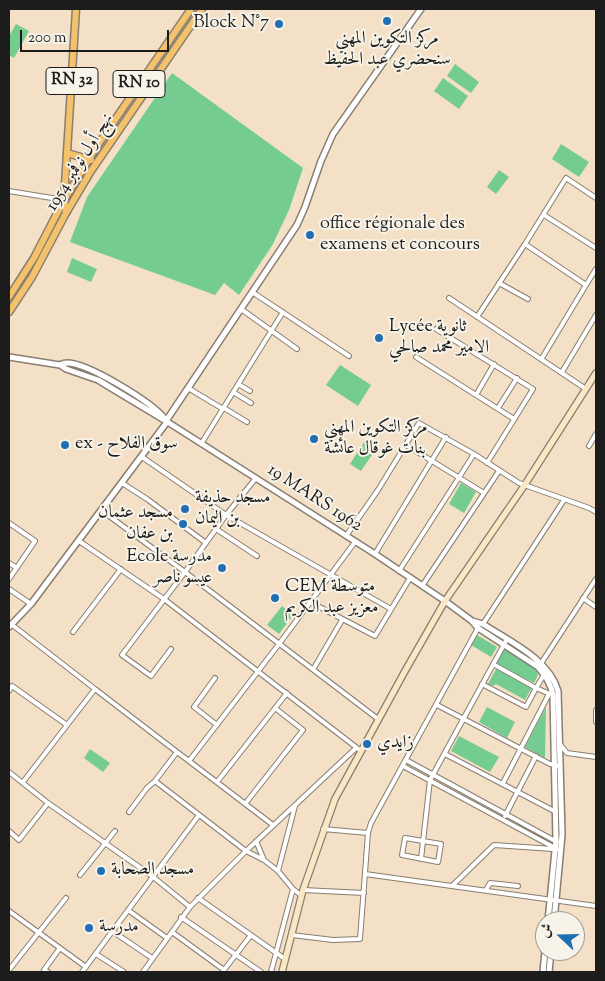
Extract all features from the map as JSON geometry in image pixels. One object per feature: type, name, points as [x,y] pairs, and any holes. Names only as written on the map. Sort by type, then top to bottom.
[{"type":"main road","name":"RN 32","points":[[66,213],[64,200],[70,154],[76,9]]},
{"type":"main road","name":"نهج أول نوفمبر 1954","points":[[9,297],[34,258],[64,200],[95,150],[190,9]]},
{"type":"main road","name":"نهج أول نوفمبر 1954","points":[[9,312],[32,277],[66,213],[100,159],[202,9]]},
{"type":"main road","points":[[70,154],[95,150]]},
{"type":"main road","points":[[70,154],[89,160],[100,159]]},
{"type":"main road","points":[[282,972],[302,893],[323,829],[359,749],[445,601],[524,486],[596,372]]},
{"type":"street","points":[[273,825],[10,626],[31,604],[167,422],[300,219],[333,134],[421,9]]},
{"type":"street","points":[[477,317],[566,178],[596,198]]},
{"type":"street","points":[[9,191],[64,200]]},
{"type":"street","points":[[544,215],[596,248]]},
{"type":"street","points":[[525,244],[586,285]]},
{"type":"street","points":[[542,358],[596,269]]},
{"type":"street","points":[[500,283],[528,299]]},
{"type":"street","points":[[252,292],[349,356]]},
{"type":"street","points":[[449,298],[586,389]]},
{"type":"street","points":[[241,309],[297,349]]},
{"type":"street","points":[[201,444],[283,312]]},
{"type":"street","points":[[562,372],[596,315]]},
{"type":"street","points":[[436,329],[533,389],[487,463]]},
{"type":"street","name":"19 MARS 1962","points":[[9,357],[60,365],[66,369],[98,380],[375,554],[472,621]]},
{"type":"street","points":[[416,357],[514,419]]},
{"type":"street","points":[[476,394],[494,364]]},
{"type":"street","points":[[498,408],[517,378]]},
{"type":"street","points":[[238,384],[250,391]]},
{"type":"street","points":[[188,388],[248,422]]},
{"type":"street","points":[[233,392],[251,404]]},
{"type":"street","points":[[346,536],[420,423],[524,486],[596,512]]},
{"type":"street","points":[[589,446],[596,434]]},
{"type":"street","points":[[375,554],[446,437]]},
{"type":"street","points":[[406,445],[484,493]]},
{"type":"street","points":[[399,571],[474,454]]},
{"type":"street","points":[[142,457],[226,515],[391,609]]},
{"type":"street","points":[[422,586],[499,471]]},
{"type":"street","points":[[171,649],[151,676],[122,655],[226,515],[256,478]]},
{"type":"street","points":[[122,482],[148,499],[206,543]]},
{"type":"street","points":[[483,624],[564,500]]},
{"type":"street","points":[[101,510],[279,644],[314,668],[378,719]]},
{"type":"street","points":[[9,523],[35,541],[9,579]]},
{"type":"street","points":[[216,529],[257,556]]},
{"type":"street","points":[[79,541],[164,599],[359,749],[296,803],[190,906],[143,972]]},
{"type":"street","points":[[189,761],[355,542]]},
{"type":"street","points":[[9,563],[16,568]]},
{"type":"street","points":[[73,632],[121,569]]},
{"type":"street","points":[[310,602],[375,636],[410,578]]},
{"type":"street","points":[[540,665],[596,579]]},
{"type":"street","points":[[9,588],[31,604]]},
{"type":"street","points":[[583,598],[596,607]]},
{"type":"street","points":[[314,668],[342,620]]},
{"type":"street","points":[[472,621],[483,624],[505,642]]},
{"type":"street","points":[[472,621],[478,628],[505,642],[540,665],[557,685],[554,695],[520,748],[503,783]]},
{"type":"street","points":[[292,935],[333,940],[360,939],[368,832],[373,819],[478,628]]},
{"type":"street","points":[[421,858],[430,780],[505,642]]},
{"type":"street","points":[[493,664],[536,688],[554,695]]},
{"type":"street","points":[[482,684],[526,707],[546,671]]},
{"type":"street","points":[[215,678],[194,707],[217,725]]},
{"type":"street","points":[[9,691],[12,686],[66,725]]},
{"type":"street","points":[[24,782],[95,689]]},
{"type":"street","points":[[218,782],[287,693]]},
{"type":"street","points":[[554,695],[559,743],[557,766]]},
{"type":"street","points":[[550,911],[558,850],[554,695]]},
{"type":"street","points":[[437,705],[557,766]]},
{"type":"street","points":[[245,804],[303,730],[275,708]]},
{"type":"street","points":[[596,710],[596,722]]},
{"type":"street","points":[[559,743],[567,753],[596,757]]},
{"type":"street","points":[[129,812],[177,752]]},
{"type":"street","points":[[445,754],[558,813]]},
{"type":"street","points":[[503,820],[536,756]]},
{"type":"street","points":[[406,760],[558,843]]},
{"type":"street","points":[[403,766],[558,850]]},
{"type":"street","points":[[9,772],[152,876],[190,906]]},
{"type":"street","points":[[155,781],[246,851],[264,860],[278,871],[293,889],[302,893],[364,893]]},
{"type":"street","points":[[9,833],[19,840],[48,802]]},
{"type":"street","points":[[278,871],[296,803]]},
{"type":"street","points":[[82,972],[199,815]]},
{"type":"street","points":[[323,829],[368,832]]},
{"type":"street","points":[[80,875],[115,832]]},
{"type":"street","points":[[405,838],[442,844],[438,862],[421,858],[402,855],[405,838]]},
{"type":"street","points":[[256,841],[264,860]]},
{"type":"street","points":[[453,885],[494,845],[558,850]]},
{"type":"street","points":[[365,874],[596,906]]},
{"type":"street","points":[[486,890],[490,883],[518,886]]},
{"type":"street","points":[[271,972],[293,889]]},
{"type":"street","points":[[9,970],[66,898]]},
{"type":"street","points":[[198,898],[285,959]]},
{"type":"street","points":[[553,900],[554,911]]},
{"type":"street","points":[[128,910],[167,938]]},
{"type":"street","points":[[9,911],[86,967]]},
{"type":"street","points":[[181,917],[261,972]]},
{"type":"street","points":[[112,931],[152,958]]},
{"type":"street","points":[[172,932],[223,971],[251,935]]},
{"type":"street","points":[[48,972],[44,970],[60,948]]},
{"type":"street","points":[[96,954],[124,972]]},
{"type":"street","points":[[547,961],[549,972]]},
{"type":"street","points":[[543,972],[548,961]]},
{"type":"green space","points":[[16,24],[29,31],[14,58],[9,55],[9,36]]},
{"type":"green space","points":[[455,64],[479,82],[471,93],[447,76]]},
{"type":"green space","points":[[172,73],[303,168],[289,210],[273,244],[239,295],[224,283],[215,295],[70,242],[87,197]]},
{"type":"green space","points":[[443,78],[468,96],[459,109],[434,91]]},
{"type":"green space","points":[[561,144],[589,162],[579,177],[552,159]]},
{"type":"green space","points":[[499,170],[509,177],[496,194],[487,187]]},
{"type":"green space","points":[[72,258],[97,269],[91,282],[67,272]]},
{"type":"green space","points":[[340,365],[371,385],[358,406],[326,385]]},
{"type":"green space","points":[[366,439],[378,446],[361,471],[350,464]]},
{"type":"green space","points":[[461,483],[476,492],[464,513],[449,504]]},
{"type":"green space","points":[[282,606],[293,615],[279,634],[267,625]]},
{"type":"green space","points":[[477,635],[497,647],[491,657],[471,645]]},
{"type":"green space","points":[[503,647],[536,669],[538,675],[534,683],[494,663]]},
{"type":"green space","points":[[496,669],[532,687],[525,700],[496,684],[493,686],[488,684]]},
{"type":"green space","points":[[487,707],[515,722],[507,738],[479,722]]},
{"type":"green space","points":[[546,707],[545,758],[525,747]]},
{"type":"green space","points":[[459,736],[499,757],[490,772],[451,751]]},
{"type":"green space","points":[[90,749],[110,763],[103,772],[84,758]]},
{"type":"place","name":"مركز التكوين المهني سنحضري عبد الحفيظ","points":[[387,21]]},
{"type":"place","name":"Block N°7","points":[[279,24]]},
{"type":"place","name":"office régionale des examens et concours","points":[[310,235]]},
{"type":"place","name":"Lycée ثانوية الامير محمد صالحي","points":[[379,338]]},
{"type":"place","name":"مركز التكوين المهني بنات غوقال عائشة","points":[[314,439]]},
{"type":"place","name":"ex - سوق الفلاح","points":[[65,445]]},
{"type":"place","name":"مسجد حذيفة بن اليمان","points":[[185,509]]},
{"type":"place","name":"مسجد عثمان بن عفان","points":[[183,524]]},
{"type":"place","name":"Ecole مدرسة عيسو ناصر","points":[[222,568]]},
{"type":"place","name":"CEM متوسطة معزيز عبد الكريم","points":[[275,598]]},
{"type":"place","name":"زايدي","points":[[367,744]]},
{"type":"place","name":"مسجد الصحابة","points":[[101,871]]},
{"type":"place","name":"مدرسة","points":[[89,928]]}]
